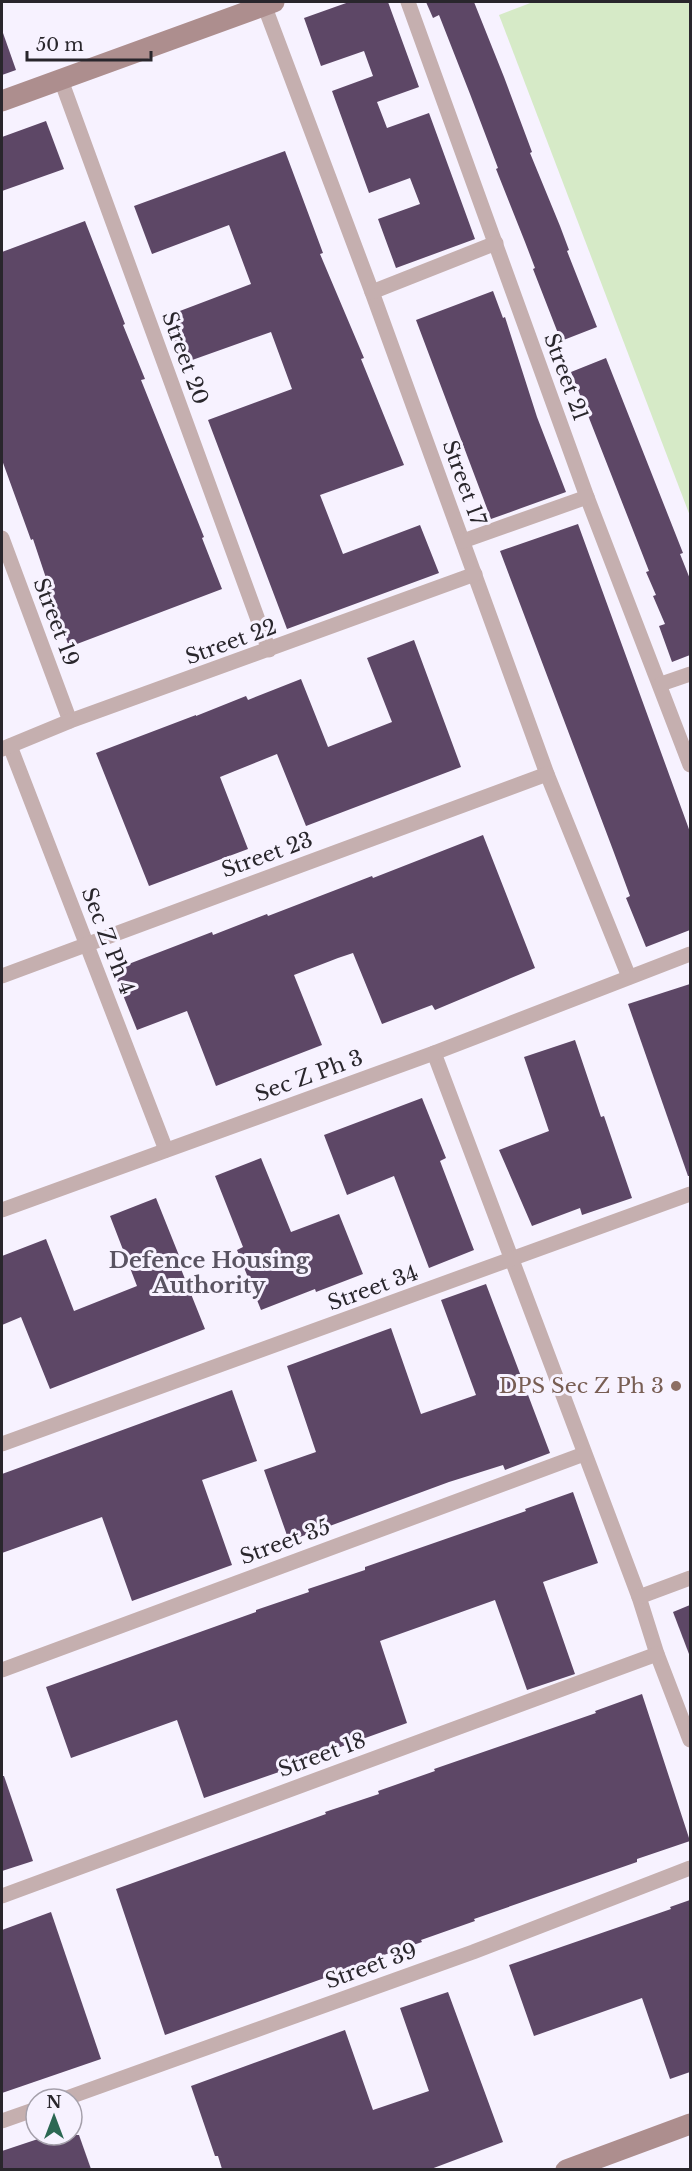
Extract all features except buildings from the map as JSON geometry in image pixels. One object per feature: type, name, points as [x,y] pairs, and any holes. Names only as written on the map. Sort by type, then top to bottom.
[{"type":"street","name":"Street 21","points":[[408,2],[587,497],[661,684],[690,765]]},
{"type":"street","points":[[2,101],[267,3]]},
{"type":"street","name":"Street 17","points":[[267,3],[547,774],[628,977]]},
{"type":"street","name":"Street 20","points":[[61,80],[269,650]]},
{"type":"street","points":[[372,292],[496,243]]},
{"type":"street","points":[[463,542],[587,497]]},
{"type":"street","name":"Street 19","points":[[2,538],[70,721]]},
{"type":"street","name":"Street 22","points":[[6,748],[70,721],[475,574]]},
{"type":"street","points":[[661,684],[690,674]]},
{"type":"street","name":"Sec Z Ph 4","points":[[6,748],[87,944],[166,1150]]},
{"type":"street","name":"Street 23","points":[[2,976],[547,774]]},
{"type":"street","name":"Sec Z Ph 3","points":[[2,1210],[434,1053],[690,954]]},
{"type":"street","points":[[434,1053],[639,1597],[657,1654],[690,1740]]},
{"type":"street","name":"Street 34","points":[[2,1444],[690,1194]]},
{"type":"street","name":"Street 35","points":[[2,1670],[584,1454]]},
{"type":"street","points":[[639,1597],[690,1578]]},
{"type":"street","name":"Street 18","points":[[2,1896],[657,1654]]},
{"type":"street","name":"Street 39","points":[[84,2092],[473,1952],[690,1868]]},
{"type":"street","points":[[2,2121],[24,2113]]},
{"type":"street","points":[[566,2169],[690,2124]]},
{"type":"green space","points":[[533,2],[690,2],[690,516],[499,15]]},
{"type":"place","name":"DPS Sec Z Ph 3","points":[[676,1386]]},
{"type":"district","name":"Defence Housing Authority","points":[[209,1272]]}]
